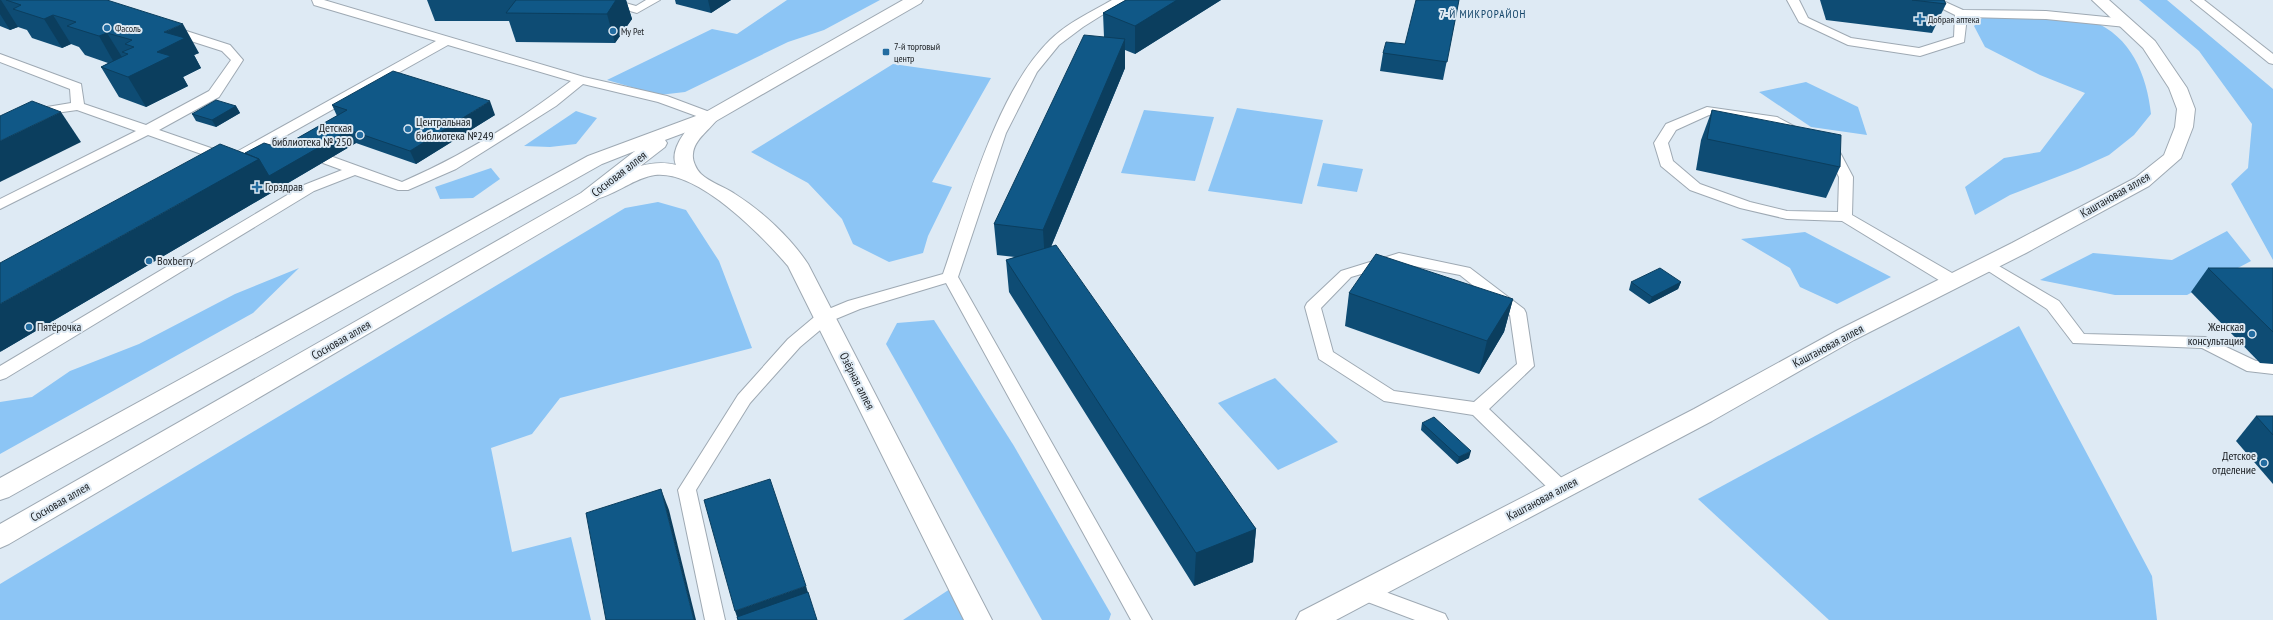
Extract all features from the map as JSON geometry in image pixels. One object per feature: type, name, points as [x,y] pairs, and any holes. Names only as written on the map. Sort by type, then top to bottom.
[{"type":"street","points":[[693,177],[683,160],[680,137],[710,117],[915,0]]},
{"type":"street","name":"Каштановая аллея","points":[[1310,620],[1703,415],[1846,335],[1987,264],[2142,182],[2172,158],[2184,127],[2186,108],[2178,88],[2165,66],[2149,45],[2100,0]]},
{"type":"street","name":"Сосновая аллея","points":[[0,537],[596,193],[680,137]]},
{"type":"street","name":"Сосновая аллея","points":[[0,490],[595,160],[680,137]]},
{"type":"street","name":"Озёрная аллея","points":[[596,193],[642,173],[656,169],[670,169],[693,177],[724,194],[744,208],[772,233],[797,264],[978,620]]},
{"type":"lane","points":[[318,0],[318,3],[581,80],[662,99],[710,117]]},
{"type":"lane","points":[[602,0],[637,10],[654,0]]},
{"type":"lane","points":[[1120,0],[1079,24],[1055,42],[1031,71],[999,133],[950,277],[1142,620]]},
{"type":"lane","points":[[1793,0],[1803,20],[1848,42],[1920,52],[1960,40],[1961,13]]},
{"type":"lane","points":[[1931,0],[1961,13],[2046,15],[2126,23]]},
{"type":"lane","points":[[2196,0],[2273,60]]},
{"type":"lane","points":[[0,205],[148,130],[214,94],[237,60],[226,48],[158,27]]},
{"type":"lane","points":[[212,171],[446,41]]},
{"type":"lane","points":[[0,58],[76,87],[78,106]]},
{"type":"lane","points":[[328,160],[403,187],[451,166],[551,103],[581,80]]},
{"type":"lane","points":[[0,132],[46,110],[78,106],[232,160]]},
{"type":"lane","points":[[1845,218],[1846,177],[1831,147],[1772,120],[1707,111],[1671,127],[1661,144],[1666,163],[1695,187],[1744,205],[1786,215],[1845,218],[1953,281]]},
{"type":"lane","points":[[271,138],[285,143]]},
{"type":"lane","points":[[0,374],[309,188],[355,170]]},
{"type":"lane","points":[[1478,409],[1526,366],[1518,313],[1465,271],[1399,258],[1346,274],[1314,307],[1325,355],[1390,396],[1478,409],[1561,489]]},
{"type":"lane","points":[[1987,264],[2053,305],[2080,339],[2205,343],[2253,367],[2273,368]]},
{"type":"lane","points":[[715,620],[687,490],[744,399],[794,343],[825,318],[854,304],[950,277]]},
{"type":"lane","points":[[1364,592],[1438,620]]},
{"type":"shaded area","points":[[787,0],[880,0],[824,30],[788,42],[685,92],[659,95],[607,80],[712,29],[737,34]]},
{"type":"shaded area","points":[[2139,0],[2167,0],[2273,89],[2273,260],[2231,184],[2248,168],[2252,124],[2199,51]]},
{"type":"shaded area","points":[[1985,15],[2086,20],[2092,21],[2106,28],[2117,36],[2135,58],[2146,85],[2151,114],[2134,135],[2109,155],[2078,169],[2010,195],[1975,215],[1965,187],[2004,158],[2040,152],[2085,93],[2040,75],[1985,47],[1974,26]]},
{"type":"shaded area","points":[[893,64],[991,78],[932,182],[952,187],[928,236],[923,253],[889,262],[853,244],[842,219],[808,183],[751,152]]},
{"type":"shaded area","points":[[1806,82],[1858,107],[1867,135],[1811,127],[1759,92]]},
{"type":"shaded area","points":[[1237,108],[1323,120],[1302,204],[1208,191]]},
{"type":"shaded area","points":[[1144,110],[1214,117],[1195,181],[1121,173]]},
{"type":"shaded area","points":[[576,111],[597,118],[576,144],[550,147],[524,146]]},
{"type":"shaded area","points":[[1323,163],[1363,169],[1357,192],[1317,186]]},
{"type":"shaded area","points":[[491,168],[500,179],[473,198],[440,199],[435,187]]},
{"type":"shaded area","points":[[658,202],[686,210],[719,261],[752,348],[560,398],[532,434],[491,448],[512,552],[571,537],[591,620],[0,620],[0,584],[625,208]]},
{"type":"shaded area","points":[[2227,231],[2251,261],[2187,295],[2115,295],[2040,280],[2093,253],[2172,260]]},
{"type":"shaded area","points":[[1805,232],[1891,277],[1837,304],[1800,287],[1790,268],[1741,239]]},
{"type":"shaded area","points":[[299,268],[253,313],[0,454],[0,402],[32,397],[70,371],[139,344],[235,294]]},
{"type":"shaded area","points":[[934,320],[1014,446],[1111,614],[1109,620],[1042,620],[886,344],[897,323]]},
{"type":"shaded area","points":[[2019,326],[2152,576],[2157,620],[1829,620],[1698,499]]},
{"type":"shaded area","points":[[1275,378],[1338,442],[1278,470],[1218,403]]},
{"type":"shaded area","points":[[953,587],[969,620],[903,620]]},
{"type":"building","points":[[6,0],[107,0],[183,24],[164,32],[185,38],[157,52],[171,56],[128,77],[101,67],[128,54],[122,52],[134,47],[125,44],[132,40],[107,33],[99,36],[67,26],[76,22],[53,15],[44,19],[13,9],[21,5]]},
{"type":"building","points":[[516,0],[616,0],[607,14],[506,13]]},
{"type":"building","points":[[1126,0],[1177,0],[1135,26],[1103,13]]},
{"type":"building","points":[[1416,0],[1459,0],[1447,62],[1383,53],[1386,42],[1405,44]]},
{"type":"building","points":[[1912,0],[1944,0],[1946,4]]},
{"type":"building","points":[[1084,35],[1125,39],[1043,230],[994,224]]},
{"type":"building","points":[[393,71],[490,101],[410,151],[349,130],[269,176],[259,159],[245,153],[264,143],[280,148],[347,110],[332,105]]},
{"type":"building","points":[[216,100],[236,106],[212,120],[192,114]]},
{"type":"building","points":[[32,101],[61,112],[0,141],[0,116]]},
{"type":"building","points":[[1712,110],[1841,135],[1840,167],[1707,139]]},
{"type":"building","points":[[220,144],[259,159],[0,304],[0,263]]},
{"type":"building","points":[[1056,245],[1256,529],[1196,553],[1006,260]]},
{"type":"building","points":[[1376,254],[1513,299],[1487,341],[1349,293]]},
{"type":"building","points":[[1660,268],[1681,282],[1652,297],[1631,282]]},
{"type":"building","points":[[2208,268],[2273,268],[2273,332]]},
{"type":"building","points":[[2256,416],[2273,416],[2273,435]]},
{"type":"building","points":[[1434,417],[1471,451],[1459,457],[1422,423]]},
{"type":"building","points":[[770,479],[806,586],[735,611],[704,500]]},
{"type":"building","points":[[661,489],[694,620],[606,620],[586,513]]},
{"type":"building","points":[[808,592],[817,620],[738,620],[737,617]]},
{"type":"place","name":"Добрая аптека","points":[[1920,19]]},
{"type":"place","name":"Фасоль","points":[[107,28]]},
{"type":"place","name":"My Pet","points":[[613,31]]},
{"type":"place","name":"7-й торговый центр","points":[[886,52]]},
{"type":"place","name":"Центральная библиотека №249","points":[[408,129]]},
{"type":"place","name":"Детская библиотека № 250","points":[[360,135]]},
{"type":"place","name":"Горздрав","points":[[257,187]]},
{"type":"place","name":"Boxberry","points":[[149,261]]},
{"type":"place","name":"Пятёрочка","points":[[29,327]]},
{"type":"place","name":"Женская консультация","points":[[2252,334]]},
{"type":"place","name":"Детское отделение","points":[[2264,463]]},
{"type":"district","name":"7-Й МИКРОРАЙОН","points":[[1483,14]]}]
